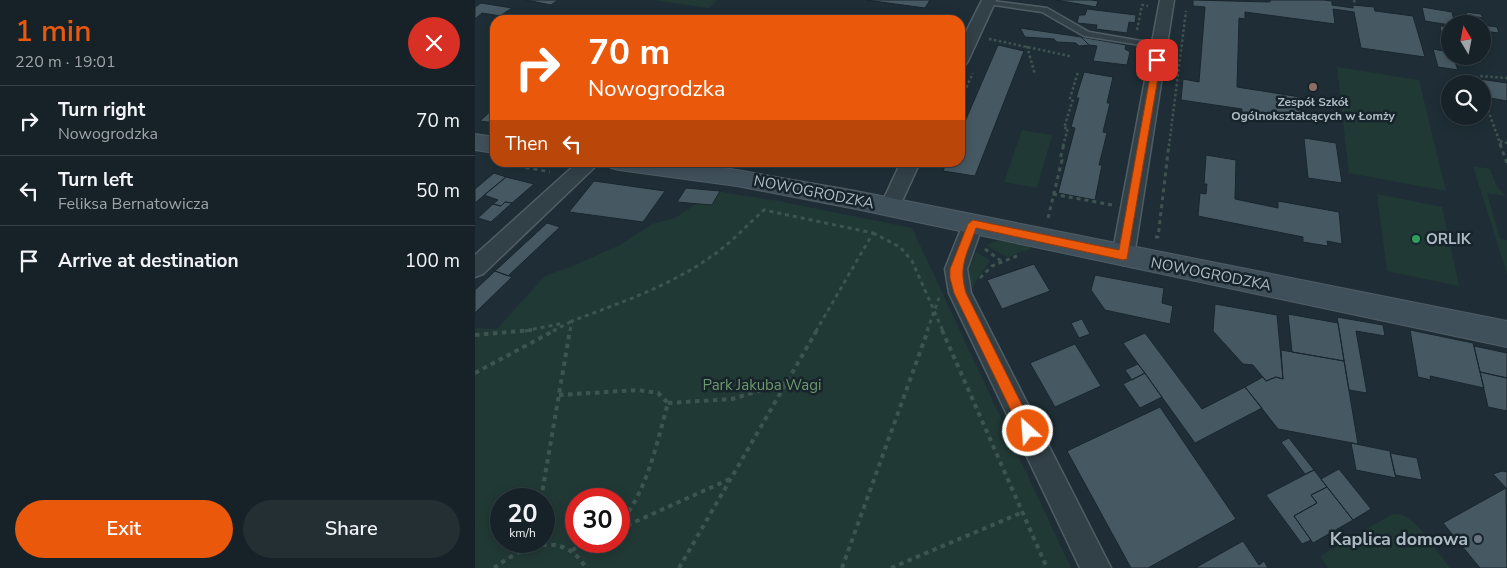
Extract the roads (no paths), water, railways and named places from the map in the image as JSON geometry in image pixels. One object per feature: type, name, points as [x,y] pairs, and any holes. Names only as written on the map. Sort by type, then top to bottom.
[{"type":"street","points":[[965,51],[989,1]]},
{"type":"street","points":[[1123,256],[1159,46],[1158,3]]},
{"type":"street","points":[[475,142],[490,144]]},
{"type":"street","points":[[475,268],[586,167]]},
{"type":"street","name":"NOWOGRODZKA","points":[[656,167],[737,178],[890,207],[1507,334]]},
{"type":"street","points":[[890,207],[909,167]]},
{"type":"street","points":[[973,224],[956,269],[960,293],[1096,568]]},
{"type":"lane","points":[[989,1],[1044,10],[1087,34],[1159,46]]},
{"type":"place","name":"Zespół Szkół Ogólnokształcących w Łomży","points":[[1313,87]]},
{"type":"place","name":"ORLIK","points":[[1416,239]]},
{"type":"place","name":"Kaplica domowa","points":[[1478,539]]},
{"type":"park label","name":"Park Jakuba Wagi","points":[[762,385]]}]
